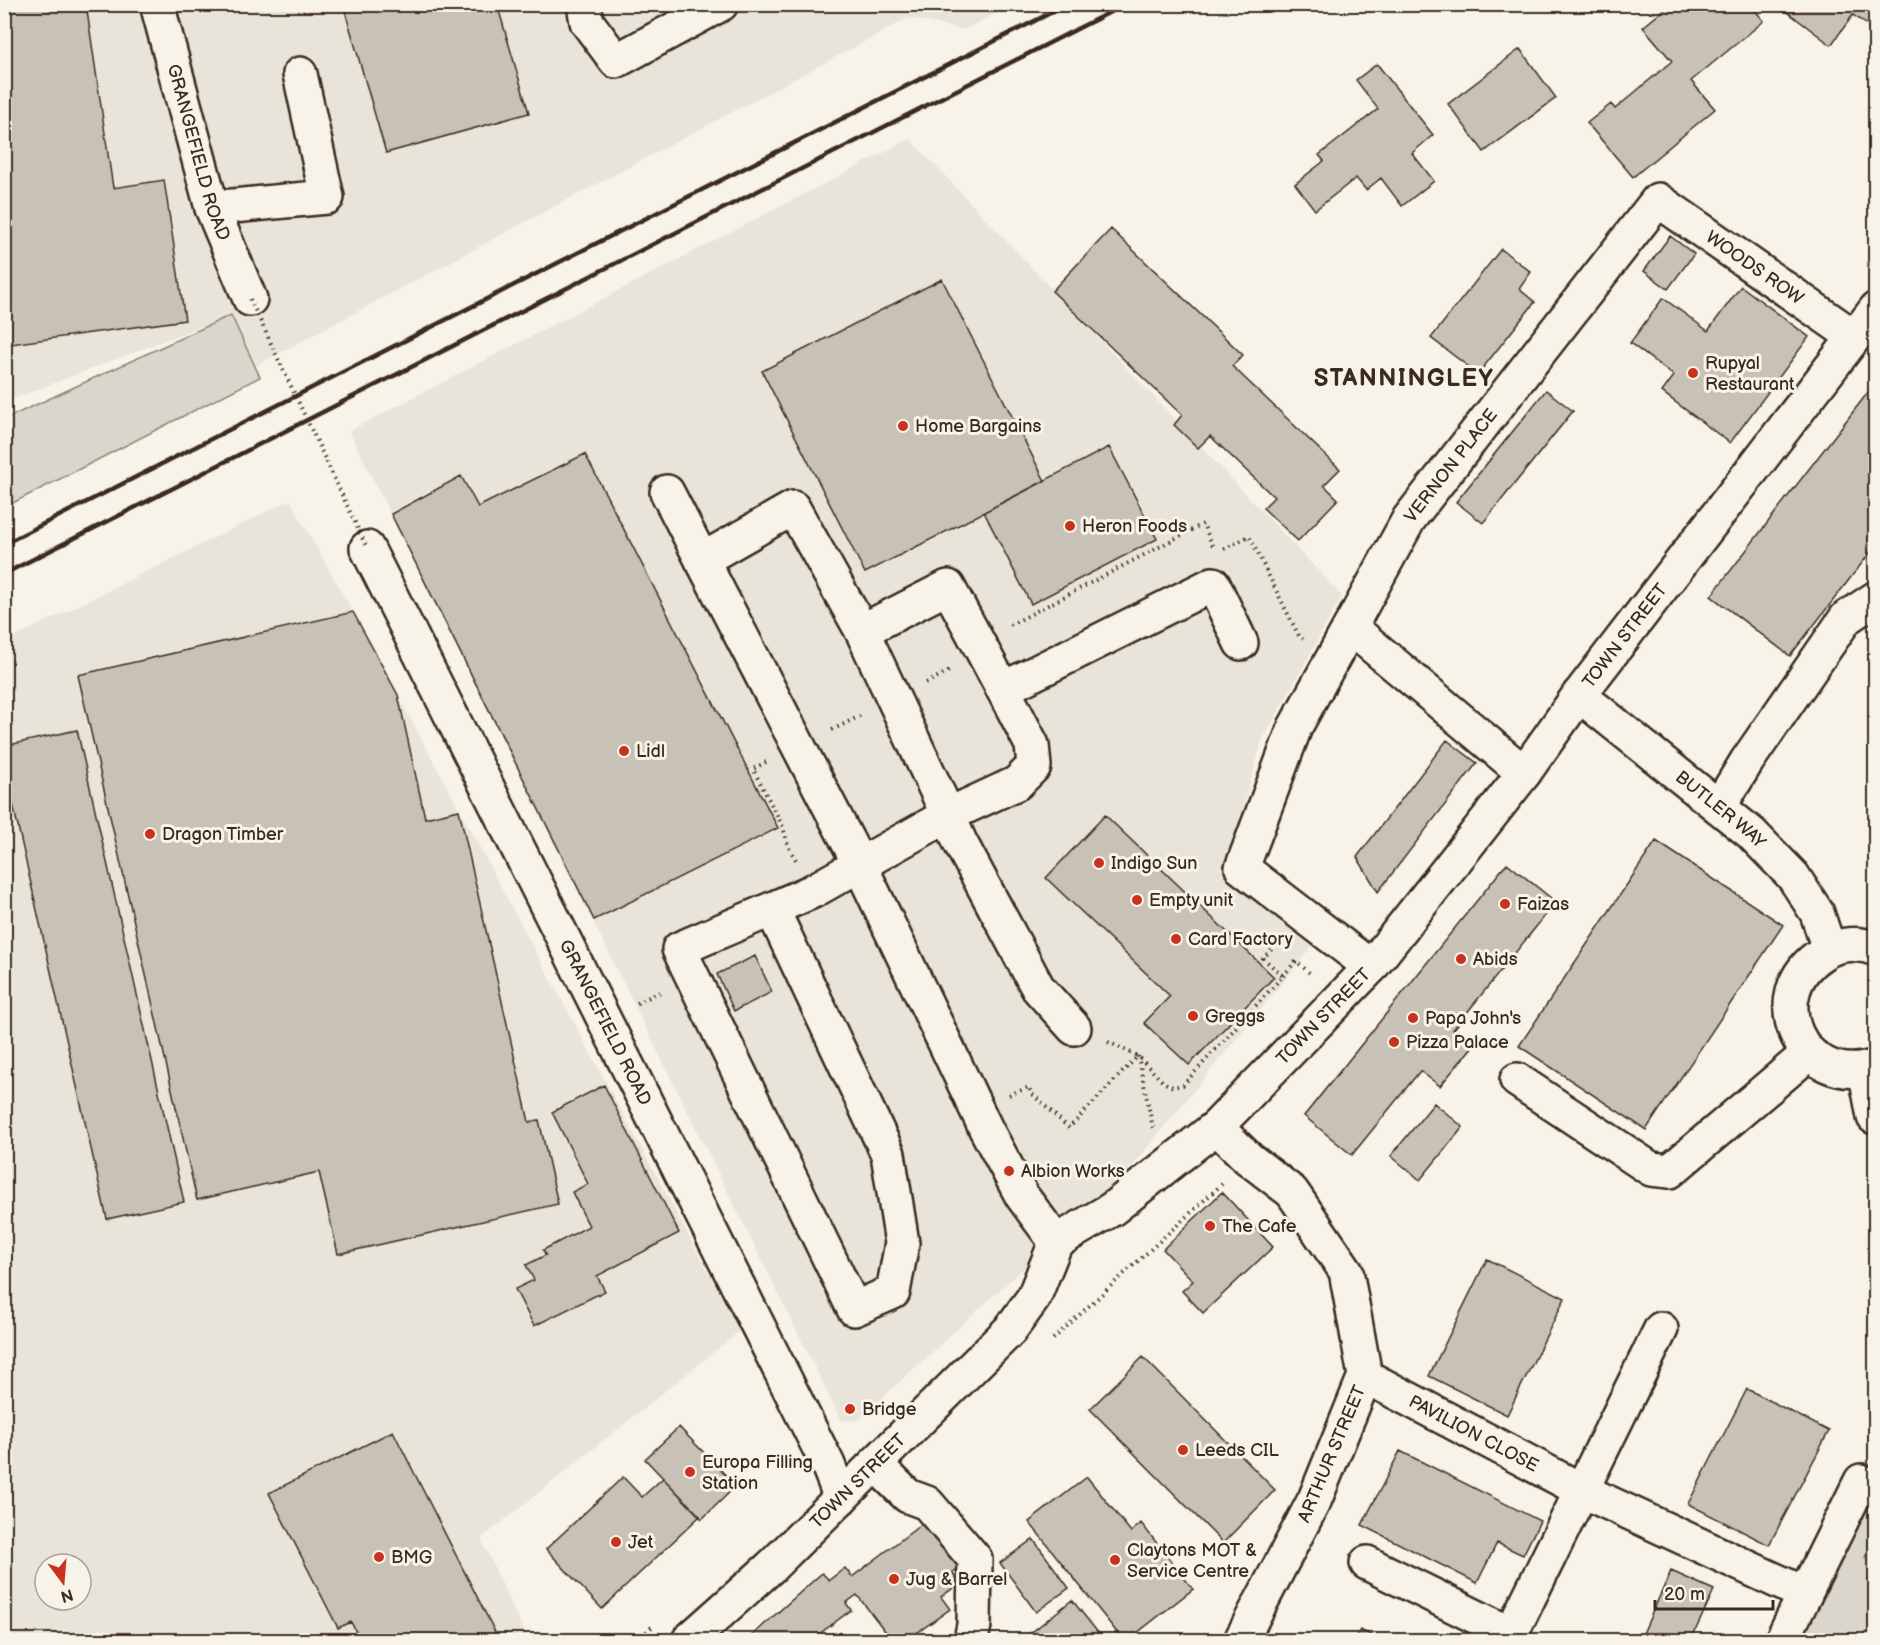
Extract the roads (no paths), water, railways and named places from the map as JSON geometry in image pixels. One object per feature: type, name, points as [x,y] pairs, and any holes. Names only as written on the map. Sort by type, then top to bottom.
[{"type":"street","name":"GRANGEFIELD ROAD","points":[[157,4],[212,208],[250,299]]},
{"type":"street","points":[[584,4],[587,22],[616,61],[721,4]]},
{"type":"street","points":[[212,208],[327,197],[300,74]]},
{"type":"street","name":"WOODS ROW","points":[[1658,200],[1853,336]]},
{"type":"street","name":"VERNON PLACE","points":[[1371,968],[1242,868],[1294,727],[1409,519],[1658,200]]},
{"type":"street","name":"TOWN STREET","points":[[689,1641],[772,1566],[1010,1330],[1034,1297],[1056,1242],[1112,1209],[1216,1126],[1371,968],[1524,773],[1579,695],[1875,310]]},
{"type":"street","points":[[667,492],[860,865],[976,1108],[1022,1196],[1056,1242]]},
{"type":"street","points":[[702,560],[793,508],[862,631],[960,842],[1038,988],[1074,1028]]},
{"type":"street","name":"GRANGEFIELD ROAD","points":[[367,548],[828,1465],[841,1498]]},
{"type":"street","points":[[1003,689],[1213,585],[1241,643]]},
{"type":"street","points":[[772,909],[888,1154],[902,1243],[893,1292],[854,1309],[679,949],[813,891],[948,816],[1017,783],[1034,766],[1032,745],[948,587],[862,631]]},
{"type":"street","points":[[1719,807],[1747,761],[1846,618],[1875,598]]},
{"type":"street","points":[[1350,627],[1524,773]]},
{"type":"street","name":"BUTLER WAY","points":[[1579,695],[1751,833],[1793,876],[1817,913],[1830,949]]},
{"type":"street","points":[[1874,1117],[1870,1068],[1850,1071],[1835,1068],[1809,1053],[1797,1036],[1791,1016],[1791,995],[1798,976],[1812,960],[1830,949],[1851,944],[1875,949]]},
{"type":"street","points":[[1517,1080],[1651,1169],[1670,1171],[1809,1053]]},
{"type":"street","name":"ARTHUR STREET","points":[[1216,1126],[1250,1159],[1292,1192],[1346,1271],[1365,1376],[1315,1499],[1241,1641]]},
{"type":"street","points":[[1367,1563],[1510,1637],[1661,1329]]},
{"type":"street","name":"PAVILION CLOSE","points":[[1365,1376],[1583,1491],[1805,1594]]},
{"type":"street","points":[[876,1464],[908,1496],[927,1503],[975,1559],[974,1625],[971,1641]]},
{"type":"street","points":[[1782,1641],[1861,1481]]},
{"type":"railway","points":[[4,544],[1068,4]]},
{"type":"railway","points":[[4,574],[1126,4]]},
{"type":"place","name":"Rupyal Restaurant","points":[[1693,373]]},
{"type":"place","name":"Home Bargains","points":[[903,426]]},
{"type":"place","name":"Heron Foods","points":[[1070,526]]},
{"type":"place","name":"Lidl","points":[[624,751]]},
{"type":"place","name":"Dragon Timber","points":[[150,834]]},
{"type":"place","name":"Indigo Sun","points":[[1099,863]]},
{"type":"place","name":"Empty unit","points":[[1137,900]]},
{"type":"place","name":"Faizas","points":[[1505,904]]},
{"type":"place","name":"Card Factory","points":[[1176,939]]},
{"type":"place","name":"Abids","points":[[1461,959]]},
{"type":"place","name":"Greggs","points":[[1193,1016]]},
{"type":"place","name":"Papa John's","points":[[1413,1018]]},
{"type":"place","name":"Pizza Palace","points":[[1394,1042]]},
{"type":"place","name":"Albion Works","points":[[1009,1171]]},
{"type":"place","name":"The Cafe","points":[[1210,1226]]},
{"type":"place","name":"Bridge","points":[[850,1409]]},
{"type":"place","name":"Leeds CIL","points":[[1183,1450]]},
{"type":"place","name":"Europa Filling Station","points":[[690,1472]]},
{"type":"place","name":"Jet","points":[[616,1542]]},
{"type":"place","name":"BMG","points":[[379,1557]]},
{"type":"place","name":"Claytons MOT & Service Centre","points":[[1115,1560]]},
{"type":"place","name":"Jug & Barrel","points":[[894,1579]]},
{"type":"district","name":"STANNINGLEY","points":[[1404,378]]}]
